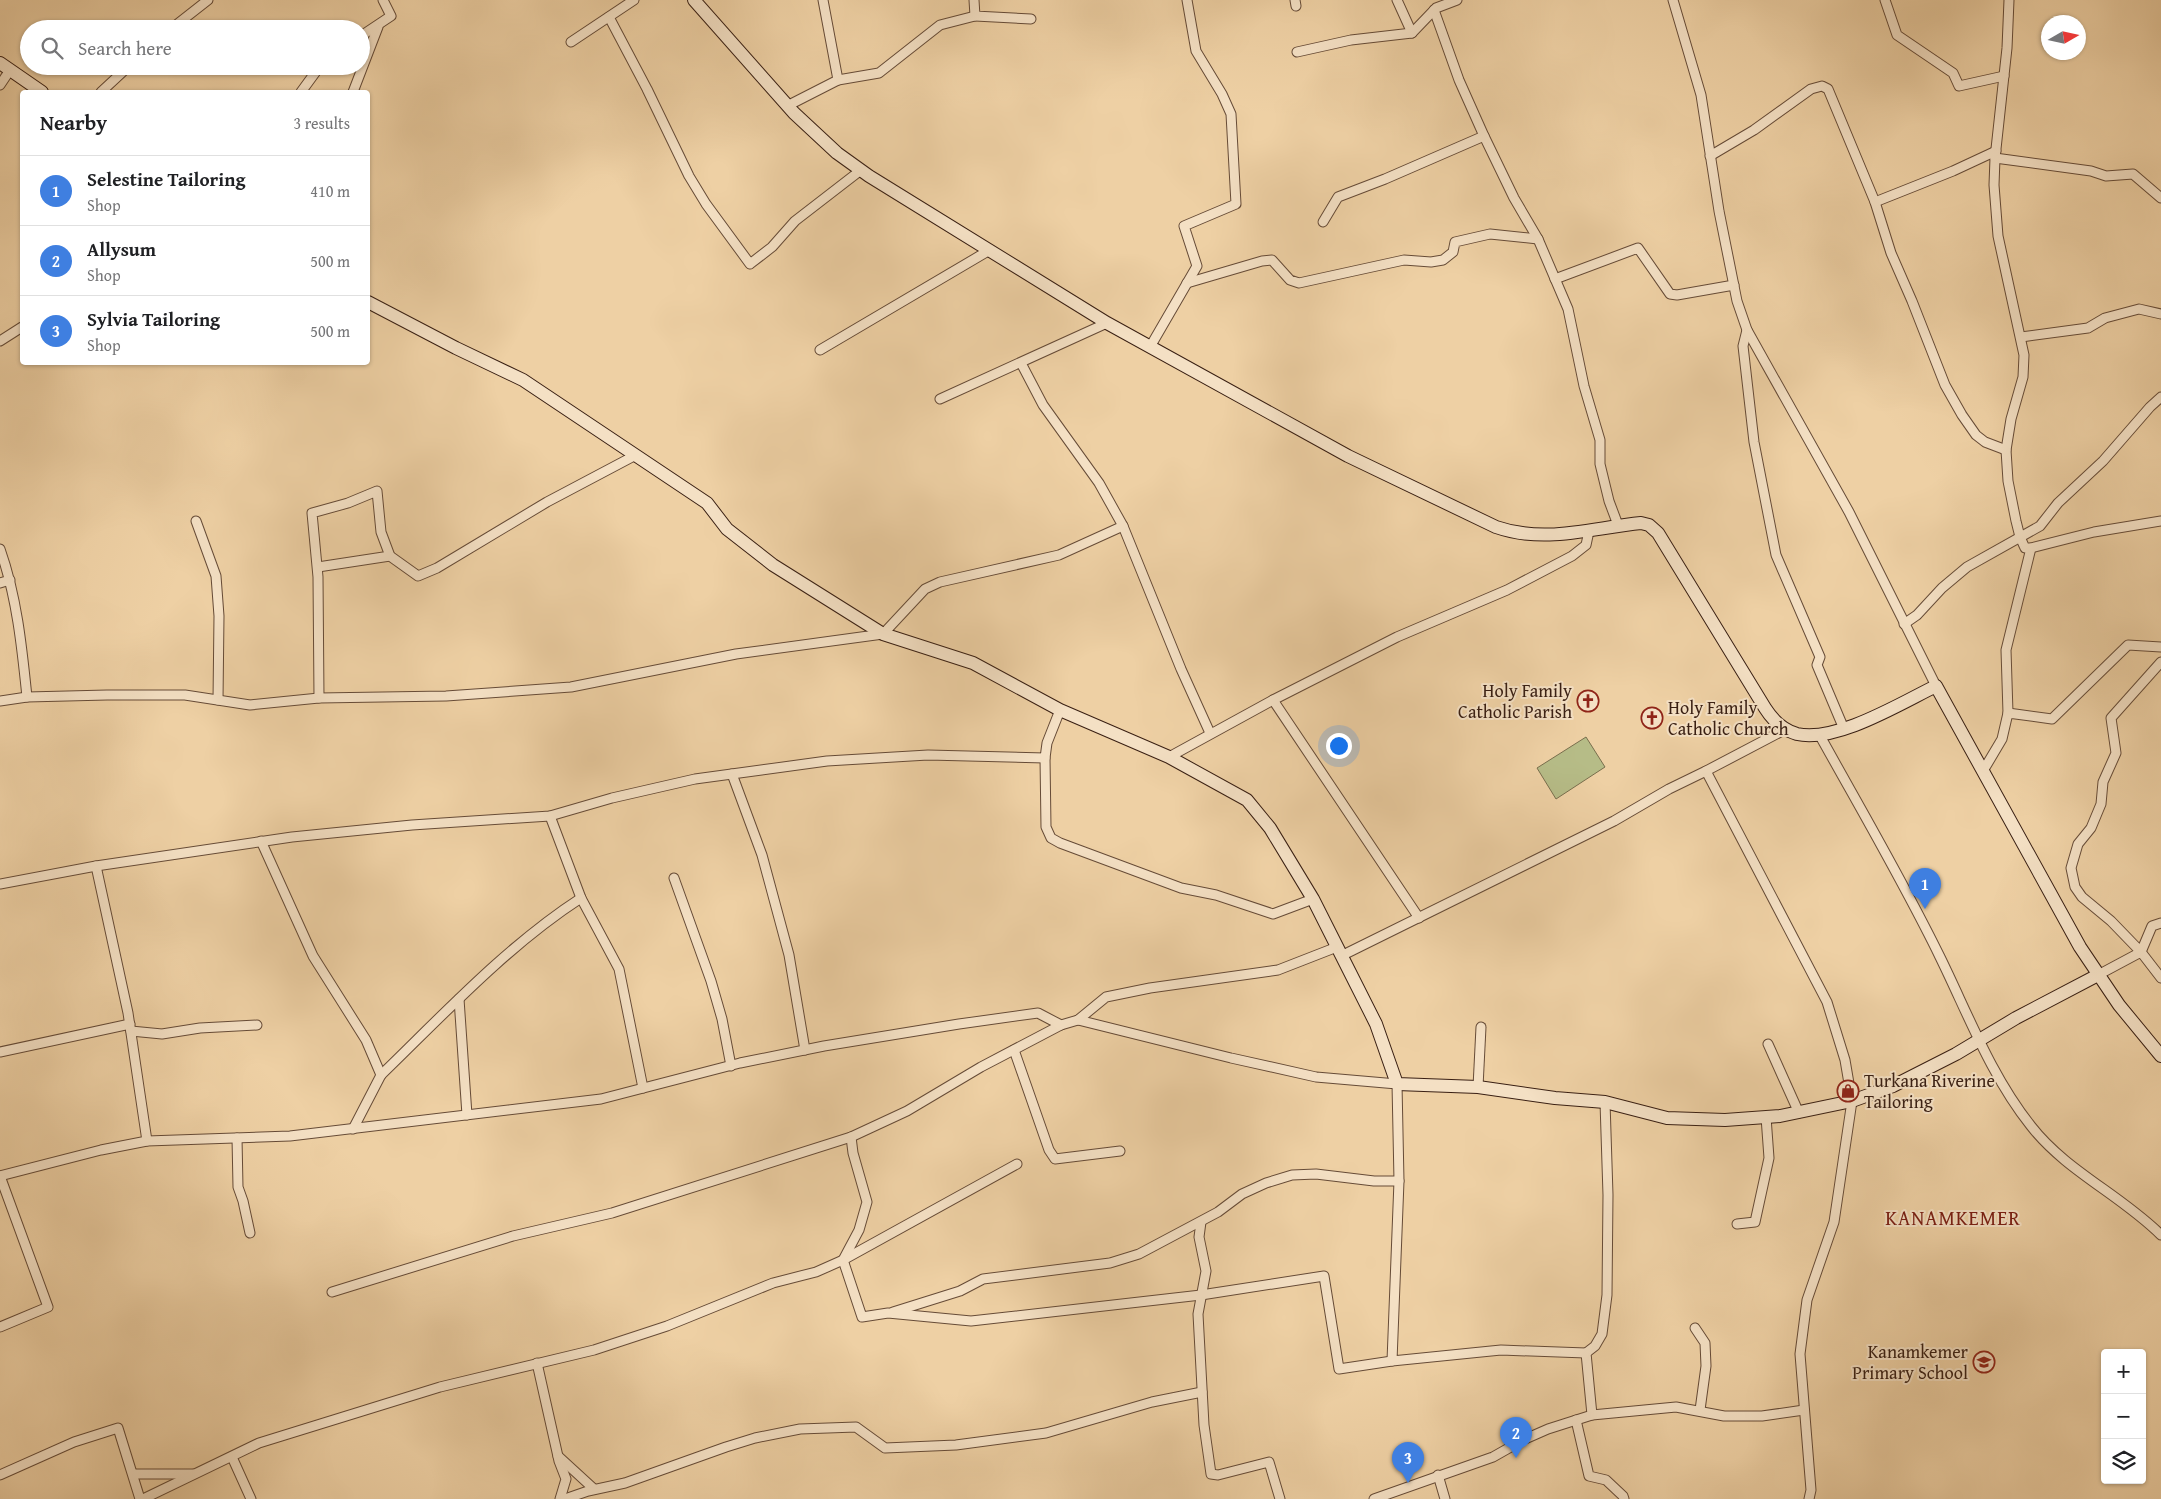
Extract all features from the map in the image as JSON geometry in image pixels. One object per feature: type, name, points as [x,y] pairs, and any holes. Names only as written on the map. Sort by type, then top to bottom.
[{"type":"street","points":[[182,20],[208,0]]},
{"type":"street","points":[[370,31],[391,16],[383,0]]},
{"type":"street","points":[[571,42],[634,0]]},
{"type":"street","points":[[694,0],[787,106],[824,141],[861,170],[988,251],[1107,323],[1348,456],[1496,527],[1528,536],[1589,531],[1644,523],[1652,527],[1658,533],[1765,708],[1774,720],[1786,729],[1796,733],[1819,734],[1844,729],[1936,686]]},
{"type":"street","points":[[823,0],[838,80]]},
{"type":"street","points":[[974,0],[975,16]]},
{"type":"street","points":[[1150,347],[1197,266],[1184,226],[1236,204],[1231,114],[1222,94],[1196,51],[1187,0]]},
{"type":"street","points":[[1397,0],[1412,33]]},
{"type":"street","points":[[1297,52],[1351,40],[1412,33],[1434,10],[1457,0]]},
{"type":"street","points":[[1673,0],[1701,95],[1710,156],[1734,284],[1746,330],[1848,512],[1936,686],[2076,940],[2119,1005],[2161,1056]]},
{"type":"street","points":[[1885,0],[1897,35],[1953,73],[1959,86],[2004,76]]},
{"type":"street","points":[[2009,0],[2007,48],[1994,185],[1998,236],[2021,337],[2024,361],[2023,377],[2010,426],[2006,450],[2008,481],[2020,536],[2025,548],[2031,548],[2094,532],[2161,521]]},
{"type":"street","points":[[1434,10],[1459,80],[1514,198],[1538,239],[1572,321],[1584,386],[1600,440],[1603,478],[1618,526]]},
{"type":"street","points":[[787,106],[838,80],[879,73],[940,25],[975,16],[1030,19]]},
{"type":"street","points":[[609,17],[647,89],[689,176],[706,204],[750,264],[772,247],[795,221],[861,170]]},
{"type":"street","points":[[370,48],[378,27]]},
{"type":"street","points":[[0,85],[5,67],[39,90]]},
{"type":"street","points":[[103,90],[119,75]]},
{"type":"street","points":[[302,90],[313,75]]},
{"type":"street","points":[[354,90],[360,75]]},
{"type":"street","points":[[1710,156],[1754,130],[1811,89],[1822,86],[1831,94],[1874,202],[1891,253],[1954,402],[1976,435],[1985,442],[2006,450]]},
{"type":"street","points":[[1323,222],[1338,197],[1386,179],[1484,136]]},
{"type":"street","points":[[1874,202],[1996,154],[2091,171],[2106,176],[2133,174],[2161,198]]},
{"type":"street","points":[[1187,283],[1262,261],[1272,260],[1290,280],[1299,283],[1404,260],[1431,262],[1443,260],[1453,252],[1455,242],[1481,235],[1538,239]]},
{"type":"street","points":[[1555,279],[1638,248],[1670,294],[1677,295],[1734,284]]},
{"type":"street","points":[[820,350],[988,251]]},
{"type":"street","points":[[370,303],[456,348],[523,380],[707,503],[728,529],[773,565],[883,634],[973,663],[1060,710],[1170,757],[1248,800],[1270,828],[1313,899],[1376,1024],[1397,1084],[1399,1181],[1392,1361]]},
{"type":"street","points":[[2021,337],[2088,328],[2105,318],[2139,309],[2161,314]]},
{"type":"street","points":[[940,399],[1107,323]]},
{"type":"street","points":[[0,341],[20,328]]},
{"type":"street","points":[[1746,330],[1743,346],[1754,442],[1776,555],[1820,658],[1817,664],[1844,729]]},
{"type":"street","points":[[1021,363],[1043,405],[1099,483],[1123,526],[1181,669],[1210,733]]},
{"type":"street","points":[[1904,624],[1917,615],[1942,588],[1960,573],[2020,536],[2040,526],[2058,503],[2103,461],[2150,407],[2161,398]]},
{"type":"street","points":[[318,698],[318,567],[312,513],[377,491],[381,532],[390,556],[418,576],[438,568],[547,502],[634,456]]},
{"type":"street","points":[[196,521],[216,576],[219,616],[218,700]]},
{"type":"street","points":[[0,701],[107,694],[185,695],[250,705],[318,698],[446,696],[571,687],[736,654],[883,634],[925,589],[940,582],[1059,555],[1123,526]]},
{"type":"street","points":[[1170,757],[1210,733],[1397,637],[1508,590],[1572,556],[1586,544],[1589,531]]},
{"type":"street","points":[[1983,771],[2002,739],[2008,713],[2006,650],[2031,548]]},
{"type":"street","points":[[0,549],[10,580],[21,642],[27,698]]},
{"type":"street","points":[[318,567],[390,556]]},
{"type":"street","points":[[0,583],[10,580]]},
{"type":"street","points":[[2008,713],[2052,719],[2128,645],[2161,647]]},
{"type":"street","points":[[2161,662],[2112,718],[2116,753],[2103,782],[2101,804],[2090,828],[2078,844],[2072,868],[2075,887],[2082,897],[2111,921],[2141,952],[2161,978]]},
{"type":"street","points":[[1273,700],[1419,918]]},
{"type":"street","points":[[1060,710],[1047,743],[1045,758],[1046,827],[1051,838],[1182,888],[1216,895],[1273,914],[1313,899]]},
{"type":"street","points":[[332,1292],[513,1236],[612,1213],[851,1137],[907,1110],[1061,1025],[1078,1020],[1106,997],[1150,988],[1278,970],[1339,952],[1419,918],[1614,821],[1669,789],[1786,729]]},
{"type":"street","points":[[1819,734],[1939,956],[1980,1041],[2009,1095],[2032,1128],[2071,1165],[2125,1204],[2161,1235]]},
{"type":"street","points":[[0,884],[96,866],[261,841],[412,825],[550,816],[612,798],[695,779],[827,761],[903,755],[1045,758]]},
{"type":"street","points":[[1706,771],[1827,1002],[1845,1060],[1852,1101],[1834,1222],[1808,1300],[1800,1354],[1811,1490],[1809,1499]]},
{"type":"street","points":[[732,774],[762,855],[789,956],[806,1050]]},
{"type":"street","points":[[550,816],[581,898],[619,969],[643,1088]]},
{"type":"street","points":[[261,841],[313,956],[366,1040],[381,1075]]},
{"type":"street","points":[[96,866],[130,1028],[147,1140]]},
{"type":"street","points":[[674,878],[711,981],[722,1019],[730,1066]]},
{"type":"street","points":[[353,1129],[381,1075],[459,999],[553,916],[581,898]]},
{"type":"street","points":[[1078,1020],[1316,1077],[1397,1084],[1478,1087],[1555,1098],[1605,1102],[1667,1118],[1725,1120],[1766,1117],[1799,1113],[1852,1101],[1893,1086],[1980,1041],[2016,1018],[2141,952],[2152,926],[2161,923]]},
{"type":"street","points":[[459,999],[467,1115]]},
{"type":"street","points":[[0,1327],[48,1307],[0,1176],[147,1140],[290,1136],[602,1099],[730,1066],[806,1050],[949,1025],[1038,1013],[1061,1025]]},
{"type":"street","points":[[0,1052],[130,1028],[162,1034],[200,1028],[257,1025]]},
{"type":"street","points":[[1478,1087],[1481,1027]]},
{"type":"street","points":[[1768,1044],[1799,1113]]},
{"type":"street","points":[[1014,1050],[1049,1150],[1055,1159],[1120,1151]]},
{"type":"street","points":[[888,1313],[971,1321],[1201,1295],[1324,1276],[1339,1369],[1392,1361],[1427,1359],[1500,1350],[1586,1353],[1596,1346],[1602,1334],[1607,1294],[1608,1195],[1605,1102]]},
{"type":"street","points":[[1737,1224],[1754,1222],[1769,1158],[1766,1117]]},
{"type":"street","points":[[851,1137],[853,1153],[867,1202],[859,1230],[843,1260],[862,1317],[888,1313],[960,1291],[983,1279],[1110,1263],[1124,1259],[1144,1252],[1200,1222],[1242,1194],[1261,1185],[1292,1175],[1316,1174],[1374,1181],[1399,1181]]},
{"type":"street","points":[[237,1138],[238,1187],[250,1234]]},
{"type":"street","points":[[0,1475],[74,1442],[118,1428],[142,1499],[259,1444],[440,1387],[594,1350],[667,1326],[773,1283],[816,1272],[843,1260],[1016,1164]]},
{"type":"street","points":[[1200,1222],[1199,1237],[1206,1271],[1198,1314],[1204,1426],[1211,1474],[1218,1475],[1269,1462],[1280,1499]]},
{"type":"street","points":[[1695,1328],[1705,1343],[1706,1366],[1700,1410]]},
{"type":"street","points":[[1586,1353],[1592,1415]]},
{"type":"street","points":[[537,1363],[557,1456],[566,1479],[560,1499]]},
{"type":"street","points":[[565,1499],[625,1483],[755,1438],[800,1429],[856,1427],[886,1448],[956,1445],[1046,1433],[1152,1402],[1202,1392]]},
{"type":"street","points":[[1374,1499],[1493,1457],[1523,1440],[1592,1415],[1676,1407],[1724,1416],[1762,1416],[1804,1410]]},
{"type":"street","points":[[1576,1420],[1589,1476],[1606,1480],[1624,1499]]},
{"type":"street","points":[[557,1456],[594,1490]]},
{"type":"street","points":[[232,1457],[251,1499]]},
{"type":"street","points":[[133,1474],[197,1474]]},
{"type":"street","points":[[1438,1475],[1445,1499]]},
{"type":"green space","points":[[1586,737],[1605,767],[1556,799],[1537,768]]},
{"type":"place","name":"Holy Family Catholic Parish","points":[[1588,701]]},
{"type":"place","name":"Holy Family Catholic Church","points":[[1652,718]]},
{"type":"place","name":"Selestine Tailoring","points":[[1925,909]]},
{"type":"place","name":"Turkana Riverine Tailoring","points":[[1848,1091]]},
{"type":"place","name":"Kanamkemer Primary School","points":[[1984,1362]]},
{"type":"place","name":"Allysum","points":[[1516,1458]]},
{"type":"place","name":"Sylvia Tailoring","points":[[1408,1483]]},
{"type":"district","name":"KANAMKEMER","points":[[1953,1218]]}]
